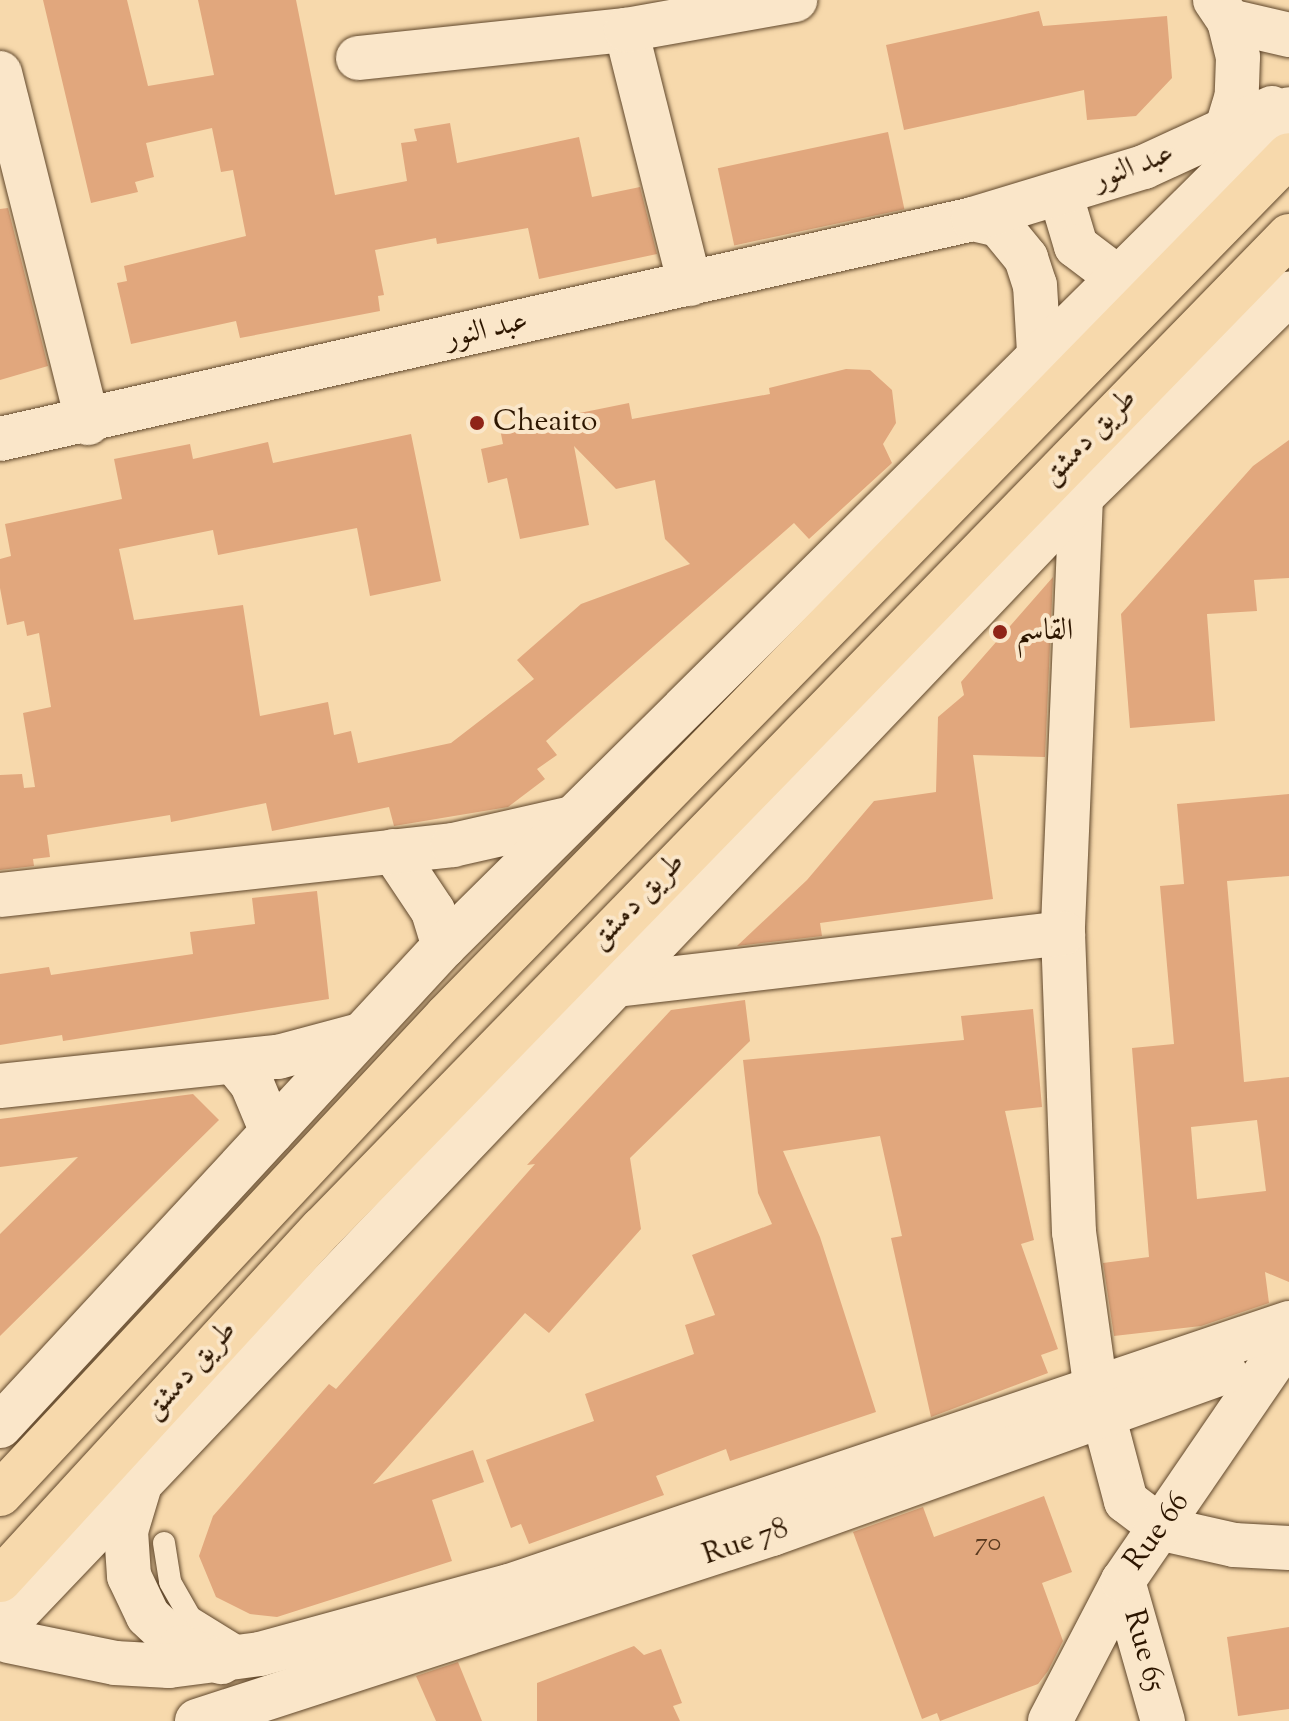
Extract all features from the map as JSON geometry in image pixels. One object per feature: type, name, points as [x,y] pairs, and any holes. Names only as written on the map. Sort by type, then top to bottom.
[{"type":"highway","name":"طريق دمشق","points":[[0,1494],[447,1016],[1250,191],[1289,155]]},
{"type":"highway","name":"طريق دمشق","points":[[3,1621],[322,1229],[797,737],[1289,236]]},
{"type":"street","points":[[358,58],[626,30],[795,0]]},
{"type":"street","points":[[1222,10],[1289,35]]},
{"type":"street","points":[[1222,10],[1238,57],[1237,95],[1226,131]]},
{"type":"street","points":[[626,30],[690,284]]},
{"type":"street","points":[[0,73],[88,423]]},
{"type":"street","name":"عبد النور","points":[[0,439],[88,423],[973,219],[1061,196],[1226,131],[1289,100]]},
{"type":"street","points":[[0,1426],[444,946],[1039,352],[1289,109]]},
{"type":"street","points":[[1061,196],[1076,246],[1117,277]]},
{"type":"street","points":[[973,219],[999,225],[1026,258],[1035,285],[1039,352]]},
{"type":"street","points":[[515,1602],[242,1658],[115,1663],[3,1621],[139,1488],[1081,497],[1289,293]]},
{"type":"street","points":[[1081,497],[1063,933],[1074,1232],[1098,1401],[1126,1501],[1163,1529],[1234,1545],[1289,1548]]},
{"type":"street","points":[[0,895],[498,837],[572,818]]},
{"type":"street","points":[[393,851],[433,911],[444,946]]},
{"type":"street","points":[[615,985],[1063,933]]},
{"type":"street","points":[[0,1086],[235,1063],[360,1035]]},
{"type":"street","points":[[235,1063],[252,1084],[272,1132]]},
{"type":"street","points":[[197,1721],[515,1602],[1098,1401],[1286,1341]]},
{"type":"street","name":"Rue 66","points":[[1050,1721],[1123,1581],[1163,1529],[1286,1341]]},
{"type":"street","points":[[139,1488],[127,1546],[129,1576],[148,1616],[181,1647],[242,1658]]},
{"type":"street","name":"Rue 65","points":[[1123,1581],[1163,1721]]},
{"type":"lane","points":[[164,1543],[170,1582],[190,1617],[242,1658]]},
{"type":"building","points":[[43,0],[127,0],[148,86],[214,75],[198,0],[296,0],[335,195],[407,181],[401,143],[417,141],[414,129],[450,123],[457,163],[579,137],[592,197],[640,187],[657,254],[539,279],[528,228],[437,244],[436,238],[375,250],[384,295],[378,296],[380,311],[240,338],[236,321],[131,344],[117,283],[127,281],[124,266],[246,236],[233,170],[221,172],[212,128],[146,143],[154,177],[135,182],[138,192],[91,203]]},
{"type":"building","points":[[1039,11],[1043,26],[1167,16],[1172,78],[1136,116],[1087,120],[1084,90],[904,130],[886,45]]},
{"type":"building","points":[[888,132],[904,209],[734,245],[718,168]]},
{"type":"building","points":[[8,208],[48,366],[0,380],[0,209]]},
{"type":"building","points":[[846,369],[870,370],[892,390],[896,423],[883,444],[892,463],[809,539],[794,523],[546,741],[557,755],[537,769],[545,779],[508,807],[394,826],[389,807],[272,831],[266,803],[171,822],[170,815],[47,835],[50,857],[33,859],[34,866],[0,870],[0,775],[22,774],[24,788],[35,787],[23,713],[51,707],[39,633],[27,636],[24,621],[7,625],[0,588],[0,559],[11,556],[5,524],[122,499],[114,459],[190,444],[193,459],[268,442],[273,463],[411,434],[441,581],[370,596],[357,528],[218,555],[213,530],[119,549],[134,620],[243,605],[260,716],[328,702],[334,735],[351,731],[358,763],[451,743],[534,679],[517,660],[581,604],[690,564],[665,539],[655,480],[616,489],[574,446],[589,525],[520,539],[507,478],[488,483],[481,449],[503,444],[500,429],[629,403],[632,419],[770,394],[769,388]]},
{"type":"building","points":[[1289,440],[1289,578],[1254,580],[1257,611],[1207,614],[1215,721],[1130,728],[1121,614],[1253,466]]},
{"type":"building","points":[[1053,577],[1045,757],[973,755],[993,899],[820,923],[822,936],[737,946],[807,880],[874,801],[936,792],[938,717],[964,695],[961,682]]},
{"type":"building","points":[[1289,794],[1289,876],[1227,881],[1244,1082],[1289,1077],[1289,1282],[1265,1272],[1269,1303],[1201,1326],[1114,1336],[1103,1263],[1149,1257],[1132,1048],[1174,1044],[1160,886],[1184,884],[1177,804]],"holes":[[[1257,1120],[1266,1191],[1197,1199],[1191,1127]]]},
{"type":"building","points":[[317,891],[329,999],[63,1041],[62,1035],[0,1045],[0,974],[49,967],[51,975],[193,954],[190,932],[255,924],[252,898]]},
{"type":"building","points":[[745,1000],[750,1041],[630,1158],[641,1229],[549,1333],[525,1313],[373,1484],[473,1450],[484,1482],[432,1500],[452,1561],[277,1617],[250,1614],[216,1597],[199,1556],[213,1516],[329,1384],[336,1389],[535,1164],[527,1165],[671,1010]]},
{"type":"building","points":[[1033,1009],[1042,1107],[1005,1111],[1034,1240],[1021,1244],[1058,1349],[1041,1355],[1048,1373],[931,1417],[891,1238],[902,1236],[880,1136],[783,1151],[820,1237],[876,1412],[730,1461],[726,1449],[656,1476],[664,1495],[529,1544],[521,1524],[511,1528],[486,1460],[594,1421],[585,1394],[694,1354],[685,1325],[715,1315],[692,1255],[772,1224],[758,1193],[743,1060],[964,1040],[961,1016]]},
{"type":"building","points":[[193,1094],[219,1120],[0,1336],[0,1234],[78,1157],[0,1167],[0,1119]]},
{"type":"building","points":[[1044,1496],[1072,1572],[1042,1583],[1063,1641],[1048,1671],[1038,1684],[940,1721],[937,1713],[922,1719],[853,1532],[923,1507],[934,1537]]},
{"type":"building","points":[[1289,1627],[1289,1709],[1238,1716],[1227,1637]]},
{"type":"building","points":[[634,1646],[644,1655],[661,1649],[682,1703],[673,1706],[680,1721],[537,1721],[537,1683]]},
{"type":"building","points":[[458,1662],[482,1721],[436,1721],[416,1676]]},
{"type":"place","name":"Cheaito","points":[[477,423]]},
{"type":"place","name":"القاسم","points":[[1000,632]]}]
